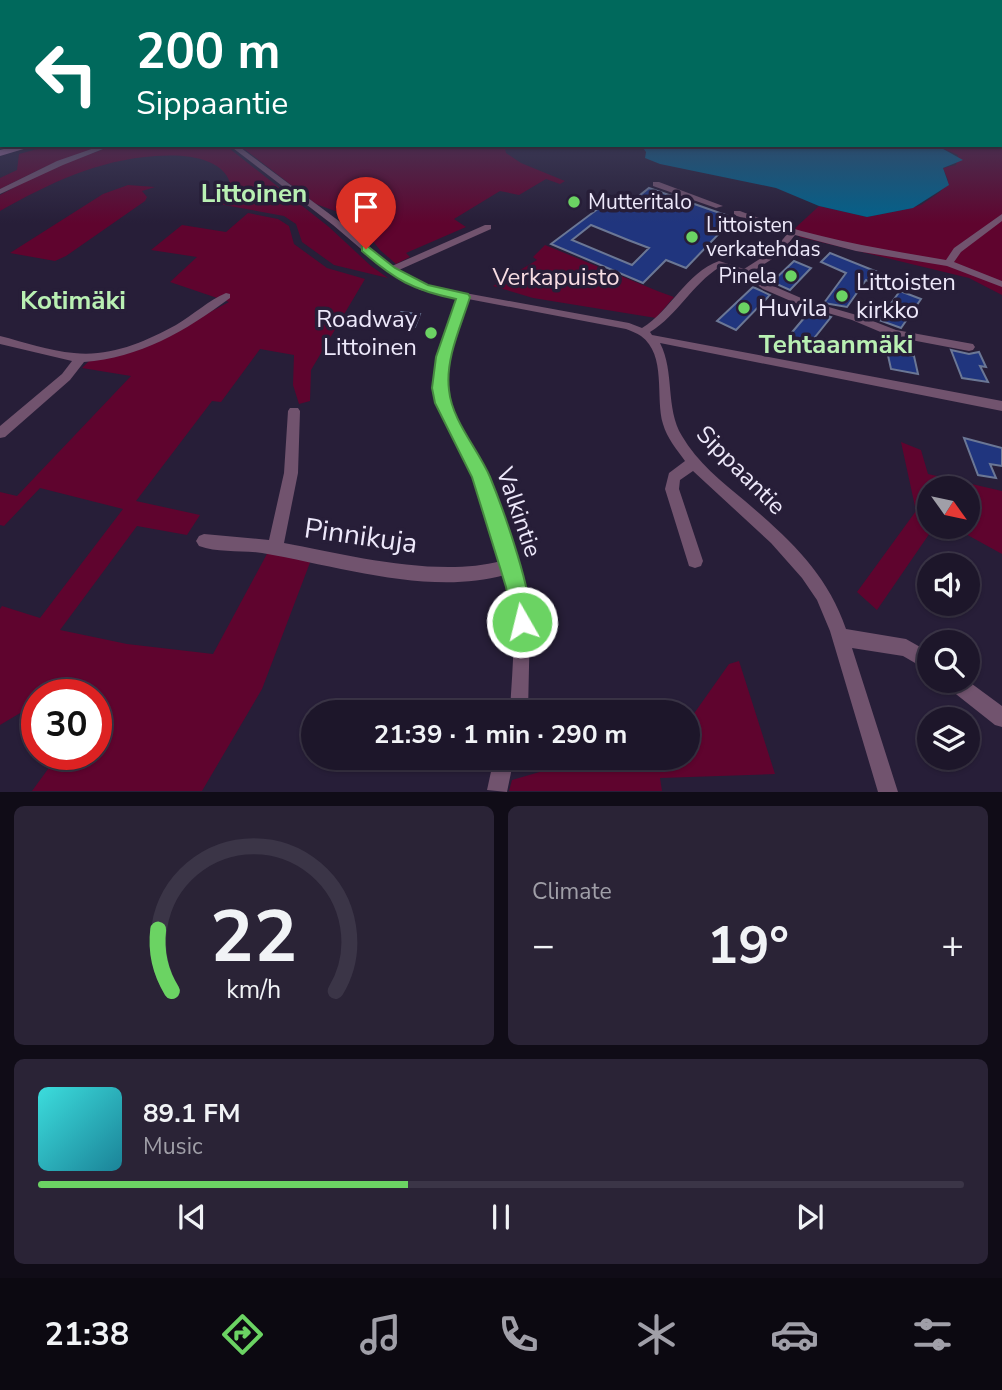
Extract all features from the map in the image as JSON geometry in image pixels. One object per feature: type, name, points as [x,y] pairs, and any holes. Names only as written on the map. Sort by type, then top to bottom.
[{"type":"street","points":[[0,192],[60,163],[99,149]]},
{"type":"street","points":[[237,149],[336,222],[391,270],[424,288],[1002,406]]},
{"type":"street","points":[[656,184],[719,206]]},
{"type":"street","points":[[737,213],[793,232],[888,255],[949,263],[1002,284]]},
{"type":"street","points":[[949,263],[957,250],[1002,217]]},
{"type":"street","points":[[391,270],[488,227]]},
{"type":"street","points":[[745,272],[777,252],[793,232]]},
{"type":"street","points":[[648,335],[679,298],[710,268],[719,264],[745,272],[768,287],[804,303],[856,318],[894,333],[969,347]]},
{"type":"street","points":[[0,340],[81,358],[103,356],[144,344],[226,296]]},
{"type":"street","name":"Valkintie","points":[[464,297],[443,357],[440,388],[443,403],[481,477],[517,587],[522,622],[519,700]]},
{"type":"street","name":"Sippaantie","points":[[648,335],[662,361],[667,419],[677,440],[695,462],[771,531],[822,594],[840,637],[888,792]]},
{"type":"street","points":[[0,433],[65,377],[81,358]]},
{"type":"street","points":[[275,549],[291,473],[294,411]]},
{"type":"street","points":[[695,462],[674,477],[672,489],[695,561]]},
{"type":"street","name":"Pinnikuja","points":[[204,541],[275,549],[391,569],[471,575],[488,574],[510,565]]},
{"type":"street","points":[[840,637],[906,648],[917,655]]},
{"type":"street","points":[[969,693],[1002,718]]},
{"type":"street","points":[[497,790],[501,770]]},
{"type":"green space","points":[[37,149],[94,149],[45,167],[0,189],[0,178],[17,170],[19,154]]},
{"type":"green space","points":[[104,149],[230,149],[329,227],[388,278],[334,265],[302,242],[296,224],[284,216],[219,204],[230,189],[227,176],[213,164],[189,157],[162,156],[114,162],[56,182],[0,211],[0,195],[49,169]]},
{"type":"green space","points":[[244,149],[505,149],[506,153],[521,163],[565,181],[560,184],[546,179],[519,195],[500,191],[454,219],[466,227],[406,253],[410,257],[396,264],[380,250],[354,218],[316,204]]},
{"type":"green space","points":[[945,149],[1002,149],[1002,295],[969,278],[800,237],[792,231],[819,206],[867,217],[921,205],[940,192],[948,180],[943,168],[956,165],[958,155]]},
{"type":"green space","points":[[128,185],[155,187],[142,191],[147,197],[145,201],[66,256],[55,261],[10,253],[103,194]]},
{"type":"green space","points":[[248,213],[278,219],[289,226],[294,244],[327,268],[365,279],[311,370],[310,401],[299,404],[293,385],[294,355],[260,349],[221,402],[212,401],[136,501],[200,515],[187,535],[137,526],[60,630],[127,644],[213,654],[268,552],[314,552],[262,689],[202,791],[32,791],[47,770],[112,770],[112,679],[21,679],[21,713],[0,725],[0,609],[2,606],[40,618],[123,509],[40,488],[4,526],[0,525],[0,492],[17,496],[131,376],[82,368],[89,361],[146,346],[229,302],[170,282],[197,257],[151,250],[182,225],[226,232]]},
{"type":"green space","name":"Verkapuisto","points":[[545,245],[674,297],[656,318],[533,298],[493,286],[537,260],[533,257]]},
{"type":"green space","points":[[901,442],[921,450],[928,474],[937,476],[917,476],[917,539],[926,539],[877,610],[857,592],[916,511]]},
{"type":"green space","points":[[980,486],[1002,491],[1002,554],[975,539],[980,539]]},
{"type":"green space","points":[[739,661],[775,774],[660,778],[662,791],[509,791],[512,780],[547,770],[700,770],[700,705],[729,664]]},
{"type":"water","points":[[644,149],[943,149],[963,160],[943,168],[949,185],[913,208],[867,217],[819,206],[776,188],[660,164],[645,158]]},
{"type":"building","name":"Littoisten verkatehdas","points":[[649,188],[734,218],[686,268],[666,260],[643,283],[551,244],[607,202],[622,194],[635,199]],"holes":[[[591,225],[649,248],[632,265],[572,240]]]},
{"type":"building","points":[[830,253],[880,273],[872,283],[866,280],[847,307],[824,303],[846,273],[821,262]]},
{"type":"building","name":"Pinela","points":[[794,261],[811,268],[790,290],[772,282]]},
{"type":"building","name":"Huvila","points":[[753,287],[770,295],[736,330],[717,321]]},
{"type":"building","points":[[900,291],[921,299],[901,328],[879,320]]},
{"type":"building","points":[[810,311],[831,317],[803,352],[783,343]]},
{"type":"building","points":[[401,312],[420,314],[415,327],[395,324]]},
{"type":"building","points":[[951,350],[969,354],[979,352],[986,367],[980,366],[988,382],[962,378]]},
{"type":"building","points":[[887,351],[914,356],[918,374],[891,369]]},
{"type":"building","points":[[964,438],[1002,448],[1002,466],[990,464],[996,478],[978,475]]},
{"type":"place","name":"Mutteritalo","points":[[574,202]]},
{"type":"place","name":"Littoisten verkatehdas","points":[[692,237]]},
{"type":"place","name":"Pinela","points":[[791,276]]},
{"type":"place","name":"Littoisten kirkko","points":[[842,296]]},
{"type":"place","name":"Huvila","points":[[744,308]]},
{"type":"place","name":"Roadway Littoinen","points":[[431,333]]},
{"type":"district","name":"Littoinen","points":[[254,193]]},
{"type":"district","name":"Kotimäki","points":[[73,300]]},
{"type":"district","name":"Tehtaanmäki","points":[[836,344]]},
{"type":"route","points":[[366,249],[391,270],[424,288],[464,297],[443,357],[440,388],[443,403],[481,477],[517,587],[522,622]]}]
